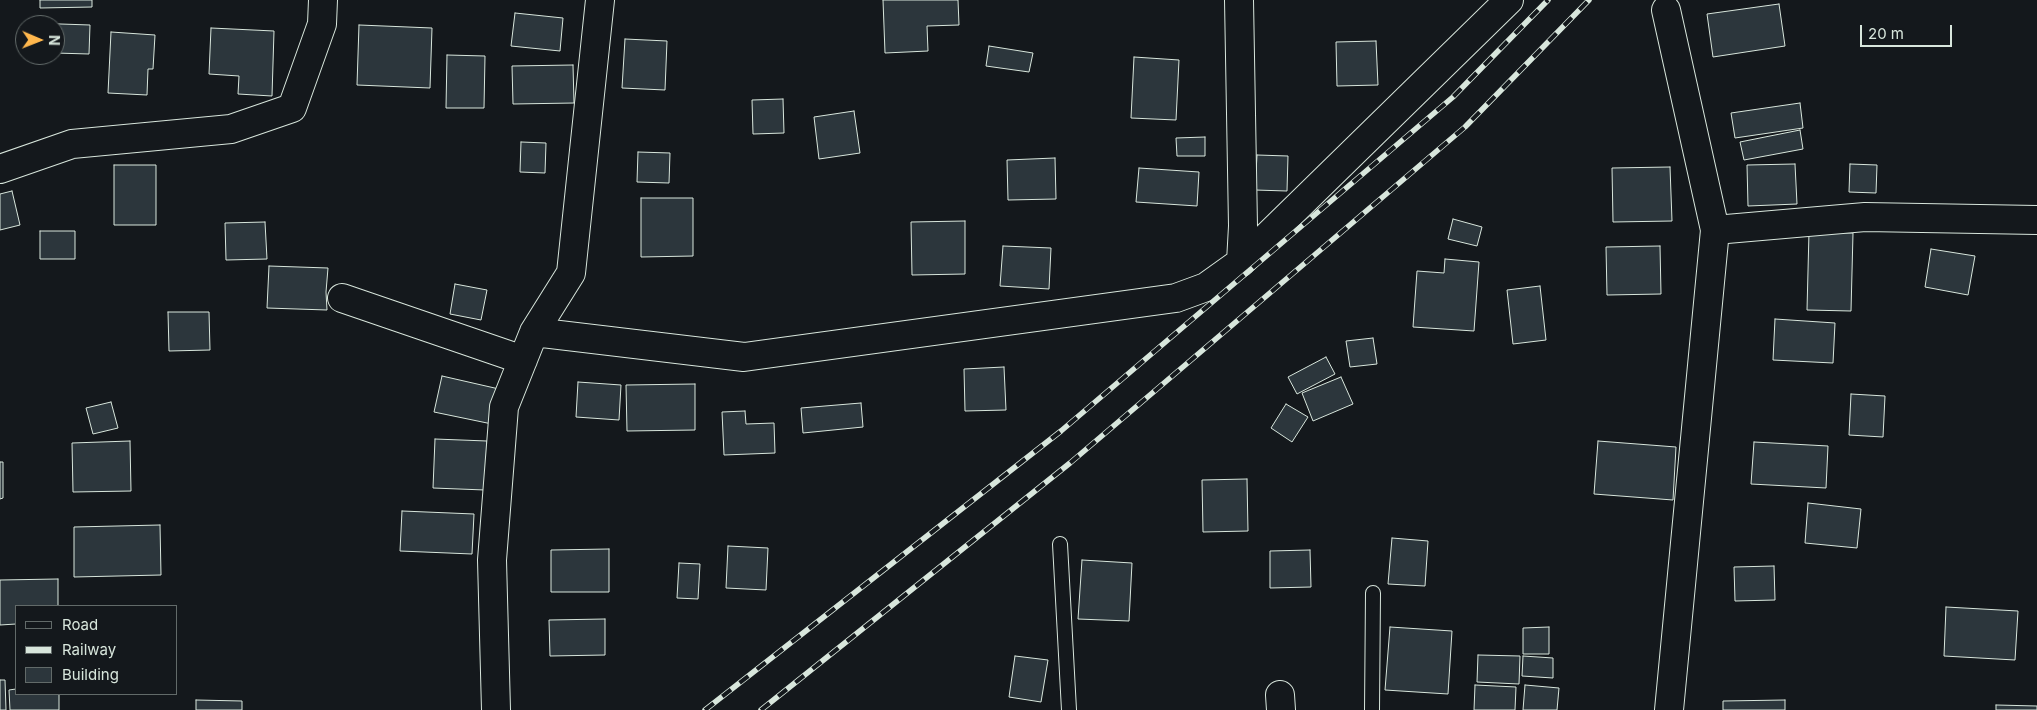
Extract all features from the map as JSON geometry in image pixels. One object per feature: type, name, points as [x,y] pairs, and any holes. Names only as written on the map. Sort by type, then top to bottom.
[{"type":"street","points":[[0,169],[72,144],[231,129],[292,108],[322,24],[322,0]]},
{"type":"street","points":[[496,710],[493,550],[504,407],[534,332],[571,273],[600,0]]},
{"type":"street","points":[[1239,0],[1243,226],[1241,262]]},
{"type":"street","points":[[534,332],[744,357],[1176,298],[1206,287],[1241,262],[1509,0]]},
{"type":"street","points":[[1666,10],[1716,230],[1669,710]]},
{"type":"street","points":[[1716,230],[1865,217],[2037,220]]},
{"type":"street","points":[[342,298],[523,360]]},
{"type":"lane","points":[[1060,544],[1069,710]]},
{"type":"lane","points":[[1372,710],[1373,593]]},
{"type":"building","points":[[40,0],[92,0],[92,7],[40,8]]},
{"type":"building","points":[[883,0],[958,0],[959,25],[927,26],[928,51],[885,53]]},
{"type":"building","points":[[1779,4],[1785,46],[1713,57],[1707,14]]},
{"type":"building","points":[[515,13],[563,18],[560,51],[511,46]]},
{"type":"building","points":[[65,24],[90,25],[89,54],[65,53]]},
{"type":"building","points":[[359,25],[432,28],[430,88],[357,85]]},
{"type":"building","points":[[211,28],[274,31],[272,96],[238,94],[239,76],[209,74]]},
{"type":"building","points":[[111,32],[155,35],[153,69],[148,69],[147,95],[108,93]]},
{"type":"building","points":[[625,39],[667,41],[665,90],[622,88]]},
{"type":"building","points":[[1376,41],[1378,85],[1337,86],[1336,42]]},
{"type":"building","points":[[989,46],[1033,53],[1029,72],[986,66]]},
{"type":"building","points":[[447,55],[485,56],[484,108],[446,108]]},
{"type":"building","points":[[1134,57],[1179,60],[1176,120],[1131,118]]},
{"type":"building","points":[[573,65],[574,103],[513,104],[512,66]]},
{"type":"building","points":[[783,99],[784,133],[753,134],[752,100]]},
{"type":"building","points":[[1800,103],[1803,128],[1735,138],[1731,113]]},
{"type":"building","points":[[854,111],[860,153],[819,159],[814,117]]},
{"type":"building","points":[[1800,130],[1803,149],[1744,160],[1740,142]]},
{"type":"building","points":[[1205,137],[1205,156],[1177,156],[1176,138]]},
{"type":"building","points":[[521,142],[546,143],[545,173],[520,172]]},
{"type":"building","points":[[638,152],[670,153],[669,183],[637,182]]},
{"type":"building","points":[[1257,155],[1288,156],[1287,191],[1255,190]]},
{"type":"building","points":[[1055,158],[1056,199],[1008,200],[1007,160]]},
{"type":"building","points":[[1795,164],[1797,204],[1748,206],[1747,165]]},
{"type":"building","points":[[1850,164],[1877,165],[1876,193],[1849,192]]},
{"type":"building","points":[[114,165],[156,165],[156,225],[114,225]]},
{"type":"building","points":[[1670,167],[1672,221],[1613,222],[1612,168]]},
{"type":"building","points":[[1139,168],[1199,172],[1197,206],[1136,202]]},
{"type":"building","points":[[12,191],[20,225],[0,230],[0,194]]},
{"type":"building","points":[[641,198],[693,198],[693,256],[641,257]]},
{"type":"building","points":[[1453,219],[1482,227],[1477,246],[1448,239]]},
{"type":"building","points":[[965,221],[965,274],[912,275],[911,222]]},
{"type":"building","points":[[265,222],[267,259],[226,260],[225,223]]},
{"type":"building","points":[[40,231],[75,231],[75,259],[40,259]]},
{"type":"building","points":[[1809,232],[1853,233],[1851,311],[1807,310]]},
{"type":"building","points":[[1003,246],[1051,248],[1049,289],[1000,286]]},
{"type":"building","points":[[1660,246],[1661,294],[1607,295],[1606,247]]},
{"type":"building","points":[[1931,249],[1975,256],[1968,295],[1925,287]]},
{"type":"building","points":[[1445,259],[1479,262],[1474,331],[1413,327],[1417,271],[1444,273]]},
{"type":"building","points":[[269,266],[328,268],[327,310],[267,308]]},
{"type":"building","points":[[455,284],[487,290],[481,320],[450,314]]},
{"type":"building","points":[[1540,286],[1546,340],[1513,344],[1507,290]]},
{"type":"building","points":[[168,312],[209,312],[210,350],[169,351]]},
{"type":"building","points":[[1775,319],[1835,323],[1833,363],[1773,360]]},
{"type":"building","points":[[1373,338],[1377,364],[1350,367],[1346,341]]},
{"type":"building","points":[[1326,357],[1335,374],[1297,394],[1288,377]]},
{"type":"building","points":[[1004,367],[1006,410],[965,411],[964,369]]},
{"type":"building","points":[[442,376],[499,389],[492,424],[434,412]]},
{"type":"building","points":[[1341,377],[1353,404],[1313,421],[1302,393]]},
{"type":"building","points":[[578,382],[621,385],[619,420],[576,417]]},
{"type":"building","points":[[695,384],[695,430],[627,431],[626,385]]},
{"type":"building","points":[[1851,394],[1885,396],[1883,437],[1849,435]]},
{"type":"building","points":[[111,402],[118,428],[93,434],[86,408]]},
{"type":"building","points":[[861,403],[863,427],[803,433],[801,408]]},
{"type":"building","points":[[1286,404],[1308,417],[1292,442],[1271,428]]},
{"type":"building","points":[[745,411],[746,424],[774,423],[775,453],[724,455],[722,412]]},
{"type":"building","points":[[435,439],[487,441],[485,490],[433,488]]},
{"type":"building","points":[[130,441],[131,491],[73,492],[72,443]]},
{"type":"building","points":[[1598,441],[1676,447],[1673,500],[1594,494]]},
{"type":"building","points":[[1754,442],[1828,446],[1826,488],[1751,484]]},
{"type":"building","points":[[0,462],[3,462],[3,498],[0,499]]},
{"type":"building","points":[[1247,479],[1248,531],[1203,532],[1202,480]]},
{"type":"building","points":[[1808,503],[1861,509],[1857,548],[1805,543]]},
{"type":"building","points":[[402,511],[474,514],[472,554],[400,551]]},
{"type":"building","points":[[160,525],[161,575],[74,577],[74,527]]},
{"type":"building","points":[[1392,538],[1428,541],[1425,586],[1388,584]]},
{"type":"building","points":[[728,546],[768,548],[766,590],[726,588]]},
{"type":"building","points":[[609,549],[609,592],[551,592],[551,550]]},
{"type":"building","points":[[1310,550],[1311,587],[1270,588],[1270,551]]},
{"type":"building","points":[[1082,560],[1132,563],[1129,621],[1078,619]]},
{"type":"building","points":[[679,563],[700,564],[698,599],[677,598]]},
{"type":"building","points":[[1774,566],[1775,600],[1735,601],[1734,567]]},
{"type":"building","points":[[58,579],[58,605],[15,605],[15,624],[0,625],[0,580]]},
{"type":"building","points":[[1946,607],[2018,611],[2015,660],[1944,656]]},
{"type":"building","points":[[605,619],[605,655],[550,656],[549,620]]},
{"type":"building","points":[[1390,627],[1452,631],[1448,694],[1385,690]]},
{"type":"building","points":[[1549,627],[1549,654],[1523,654],[1523,628]]},
{"type":"building","points":[[1478,655],[1520,656],[1519,684],[1477,682]]},
{"type":"building","points":[[1015,656],[1048,660],[1041,702],[1009,697]]},
{"type":"building","points":[[1523,656],[1553,658],[1553,678],[1522,676]]},
{"type":"building","points":[[0,680],[5,680],[6,710],[0,710]]},
{"type":"building","points":[[1475,685],[1516,687],[1515,710],[1474,710]]},
{"type":"building","points":[[1525,685],[1559,688],[1557,710],[1523,710]]},
{"type":"building","points":[[15,689],[15,695],[59,695],[59,710],[10,710],[9,690]]},
{"type":"building","points":[[196,700],[242,701],[242,710],[196,710]]},
{"type":"building","points":[[1785,700],[1785,710],[1723,710],[1723,701]]},
{"type":"building","points":[[1996,705],[2037,706],[2037,710],[1996,710]]},
{"type":"railway","points":[[705,710],[1061,431],[1453,97],[1548,0]]},
{"type":"railway","points":[[761,710],[1070,463],[1465,127],[1589,0]]}]
